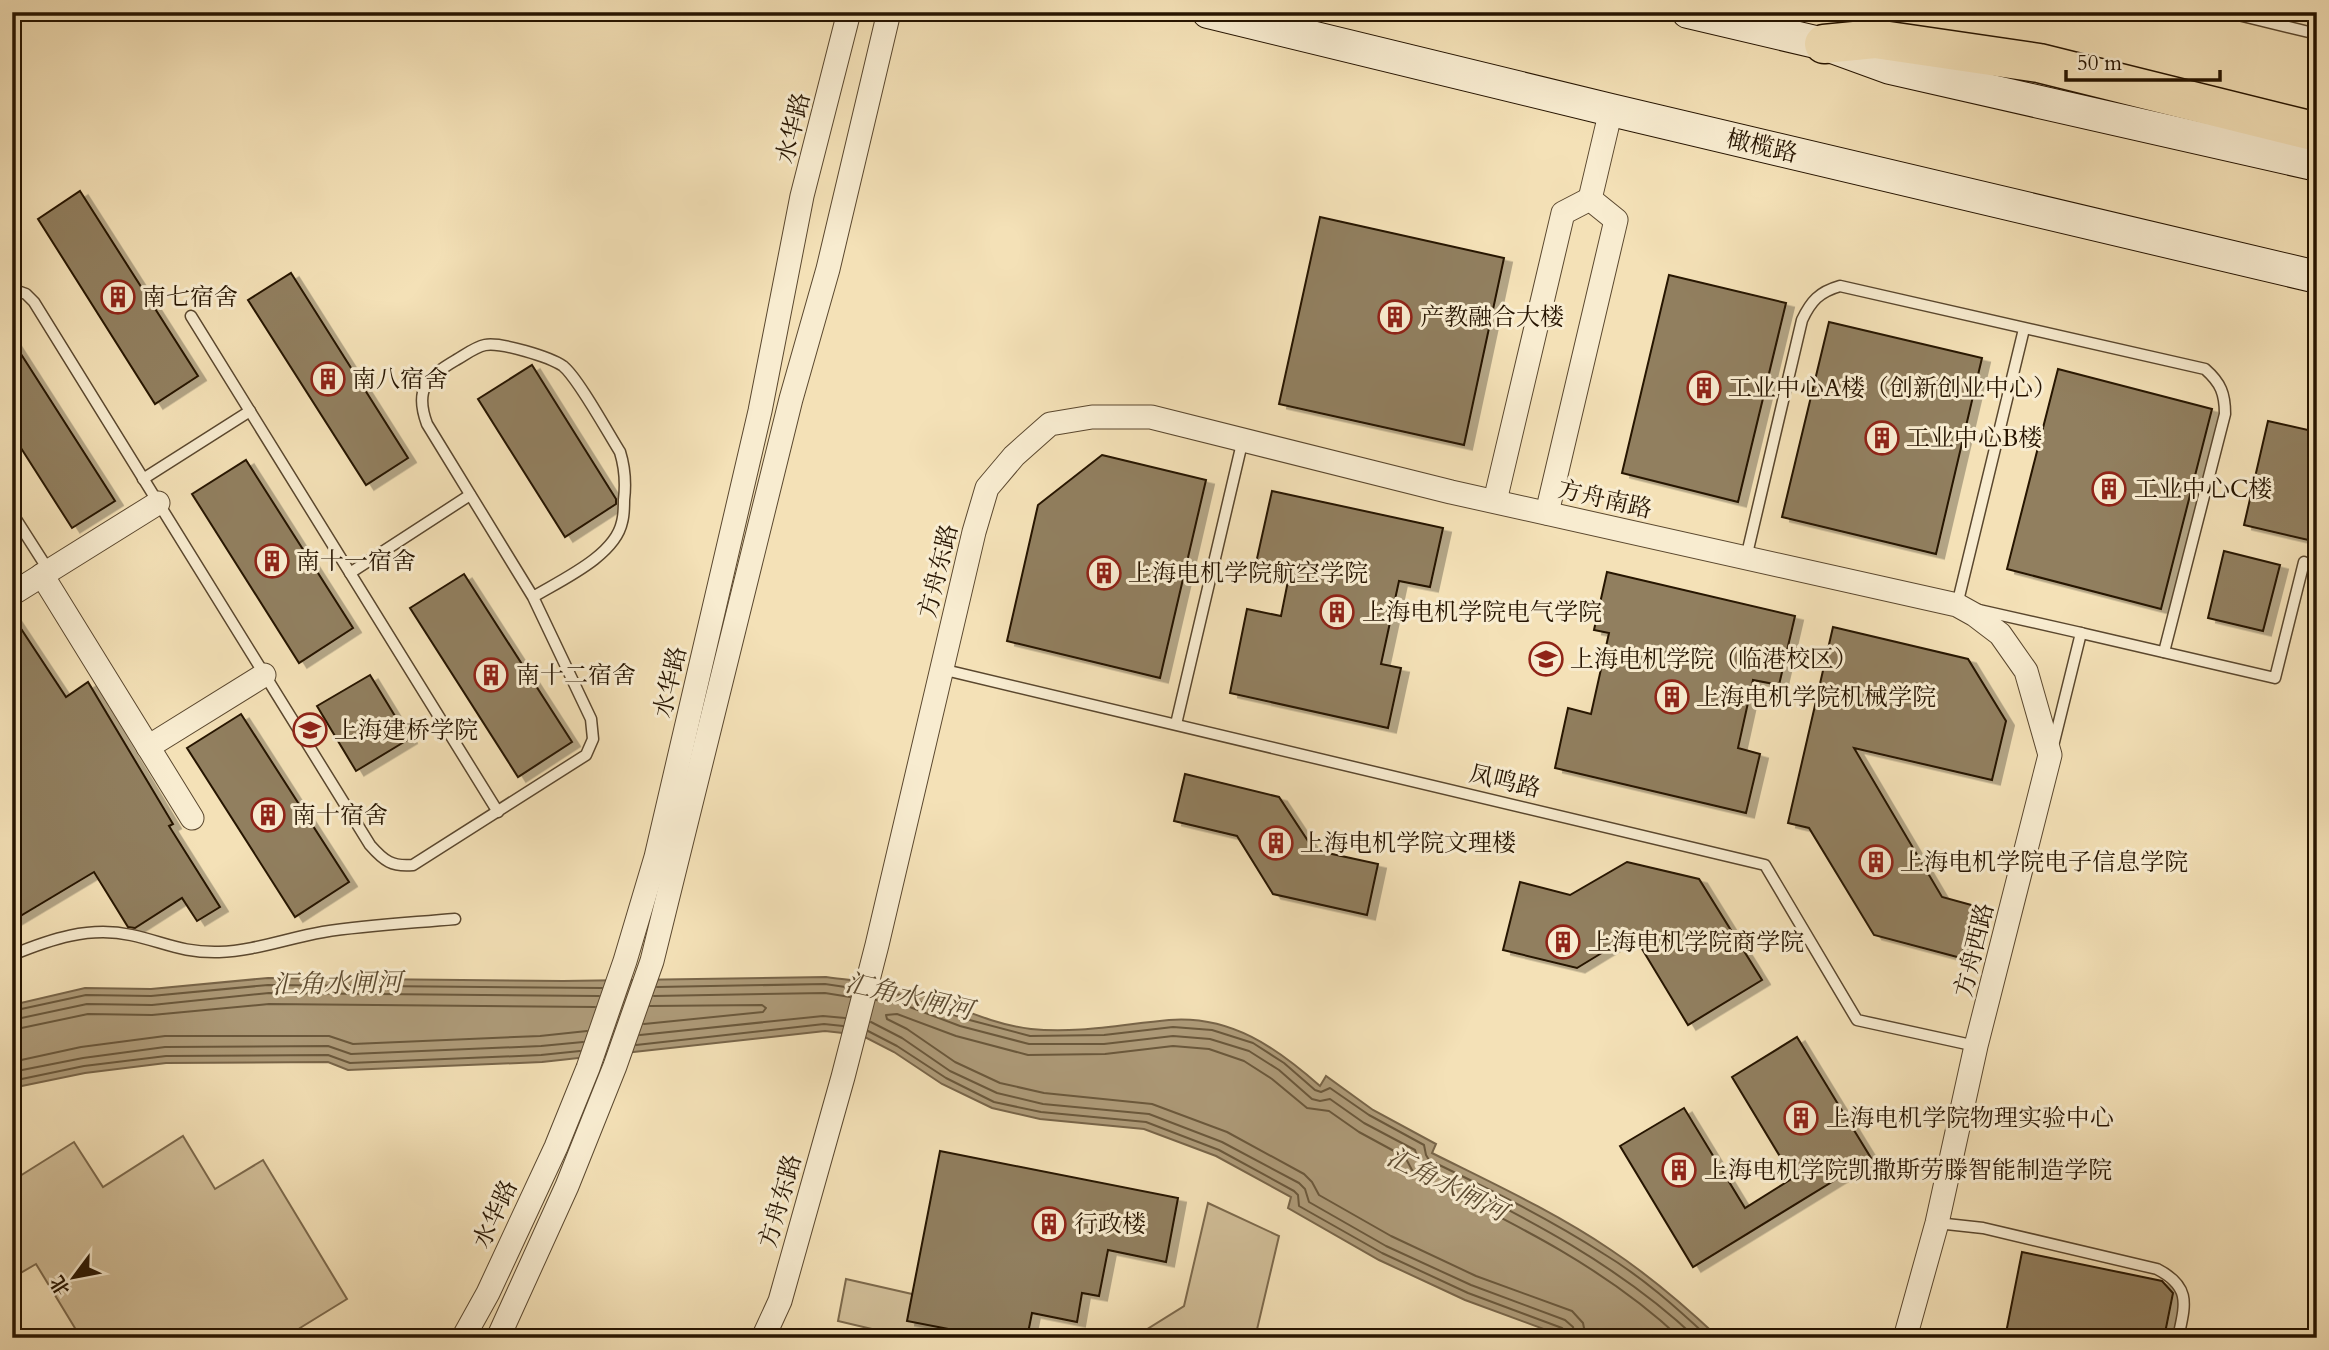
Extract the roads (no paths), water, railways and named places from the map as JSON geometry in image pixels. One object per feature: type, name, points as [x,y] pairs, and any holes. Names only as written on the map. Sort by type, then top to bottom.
[{"type":"highway","points":[[1824,44],[1875,39],[2039,63],[2317,132]]},
{"type":"main road","name":"橄榄路","points":[[1209,12],[2317,277]]},
{"type":"main road","points":[[1688,12],[1824,44],[1890,68],[2317,165]]},
{"type":"street","name":"水华路","points":[[463,1338],[488,1293],[589,1068],[656,857],[760,411],[802,196],[849,12]]},
{"type":"street","name":"水华路","points":[[498,1338],[567,1186],[615,1066],[652,961],[792,399],[828,269],[889,12]]},
{"type":"street","points":[[1495,501],[1563,213],[1590,199],[1611,110]]},
{"type":"street","points":[[1547,513],[1616,220],[1590,199]]},
{"type":"street","name":"方舟东路","points":[[763,1338],[780,1301],[843,1077],[877,945],[974,532],[987,488],[1014,456],[1050,424],[1092,417],[1151,417],[1242,439]]},
{"type":"street","name":"方舟南路","points":[[1242,439],[1451,492],[1957,605]]},
{"type":"street","points":[[12,594],[158,503]]},
{"type":"street","points":[[45,573],[192,818]]},
{"type":"street","points":[[1957,605],[2000,634],[2026,671],[2050,755]]},
{"type":"street","points":[[148,747],[264,675]]},
{"type":"street","name":"方舟西路","points":[[1905,1338],[1937,1223],[1976,1046],[2050,755]]},
{"type":"lane","points":[[2226,12],[2262,16],[2317,34]]},
{"type":"lane","points":[[1746,558],[1802,320],[1811,301],[1826,290],[1840,286],[2205,369],[2218,380],[2225,396],[2225,414],[2164,652]]},
{"type":"lane","points":[[12,289],[26,294],[34,302],[370,845],[383,860],[397,866],[413,865],[586,755],[593,739],[591,719],[533,597],[427,424],[422,411],[423,388],[429,379],[441,369],[487,345],[519,350],[564,366],[620,452],[626,488],[622,523],[617,536],[596,559],[533,597]]},
{"type":"lane","points":[[191,316],[498,812]]},
{"type":"lane","points":[[2024,329],[1957,605],[2275,678],[2304,562]]},
{"type":"lane","points":[[143,479],[250,411]]},
{"type":"lane","points":[[1176,724],[1242,439]]},
{"type":"lane","points":[[350,573],[470,495]]},
{"type":"lane","points":[[12,513],[45,573]]},
{"type":"lane","points":[[2050,755],[2081,633]]},
{"type":"lane","name":"凤鸣路","points":[[941,668],[1765,865],[1857,1020],[1976,1046]]},
{"type":"lane","points":[[12,955],[58,937],[82,932],[131,935],[174,948],[219,952],[244,950],[363,925],[455,919]]},
{"type":"lane","points":[[1937,1223],[1983,1228],[2157,1269],[2173,1277],[2181,1289],[2185,1304],[2178,1338]]},
{"type":"water","name":"汇角水闸河","points":[[826,977],[895,986],[983,1017],[1031,1029],[1083,1029],[1192,1020],[1233,1029],[1270,1047],[1320,1086],[1326,1076],[1373,1110],[1436,1144],[1432,1153],[1590,1236],[1653,1281],[1719,1338],[1600,1338],[1591,1334],[1590,1338],[1568,1338],[1465,1300],[1379,1260],[1288,1208],[1291,1197],[1216,1156],[1144,1129],[1040,1119],[992,1108],[942,1084],[894,1052],[861,1035],[825,1031],[542,1062],[348,1070],[328,1062],[166,1063],[85,1073],[12,1088],[12,1005],[85,988],[151,989],[268,978],[563,981]]},
{"type":"place","name":"南七宿舍","points":[[118,297]]},
{"type":"place","name":"产教融合大楼","points":[[1395,317]]},
{"type":"place","name":"南八宿舍","points":[[328,379]]},
{"type":"place","name":"工业中心A楼（创新创业中心）","points":[[1704,388]]},
{"type":"place","name":"工业中心B楼","points":[[1882,438]]},
{"type":"place","name":"工业中心C楼","points":[[2109,489]]},
{"type":"place","name":"南十一宿舍","points":[[272,561]]},
{"type":"place","name":"上海电机学院航空学院","points":[[1104,573]]},
{"type":"place","name":"上海电机学院电气学院","points":[[1337,612]]},
{"type":"place","name":"上海电机学院（临港校区）","points":[[1546,659]]},
{"type":"place","name":"南十二宿舍","points":[[491,675]]},
{"type":"place","name":"上海电机学院机械学院","points":[[1672,697]]},
{"type":"place","name":"上海建桥学院","points":[[310,730]]},
{"type":"place","name":"南十宿舍","points":[[268,815]]},
{"type":"place","name":"上海电机学院文理楼","points":[[1276,843]]},
{"type":"place","name":"上海电机学院电子信息学院","points":[[1876,862]]},
{"type":"place","name":"上海电机学院商学院","points":[[1563,942]]},
{"type":"place","name":"上海电机学院物理实验中心","points":[[1801,1118]]},
{"type":"place","name":"上海电机学院凯撒斯劳滕智能制造学院","points":[[1679,1170]]},
{"type":"place","name":"行政楼","points":[[1049,1224]]}]
